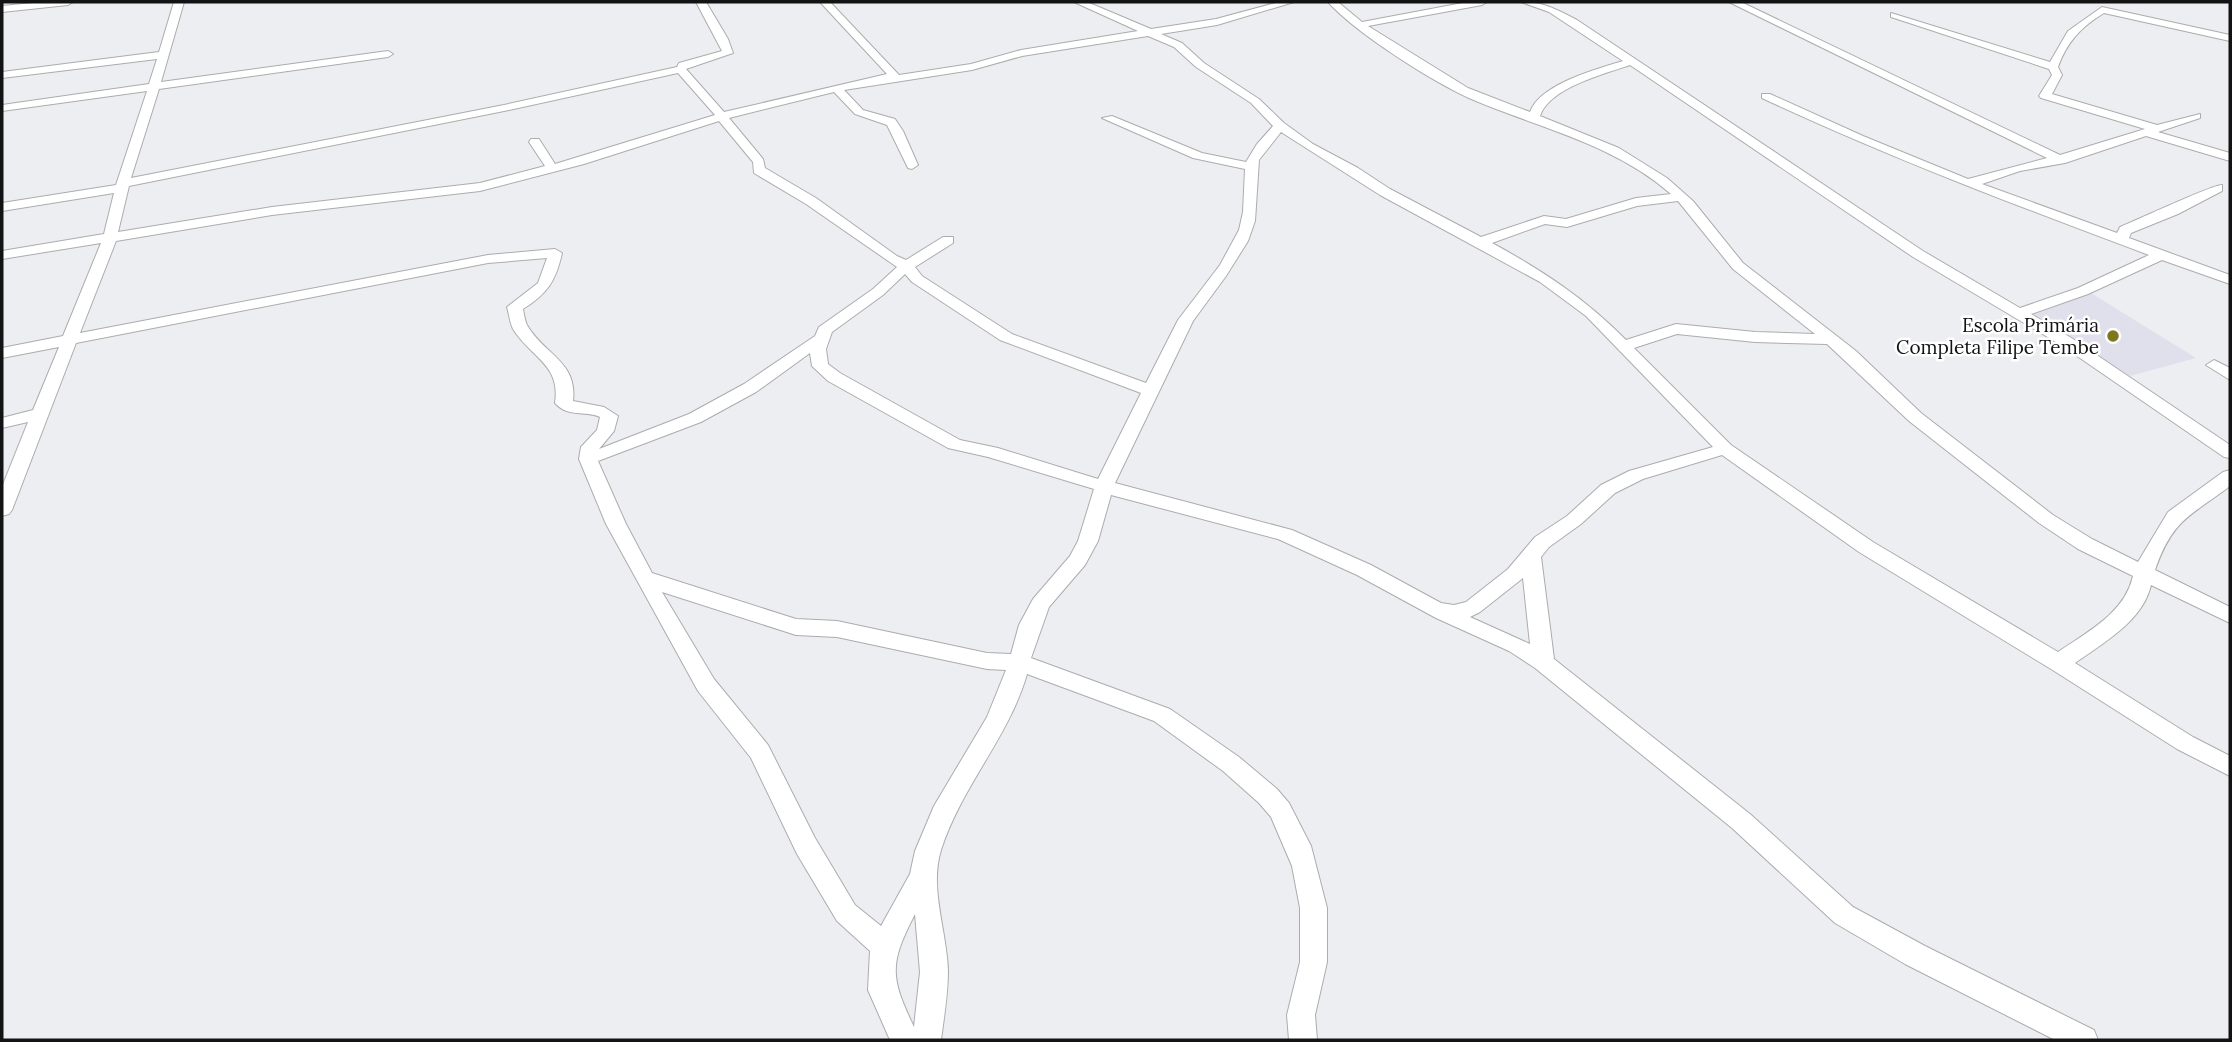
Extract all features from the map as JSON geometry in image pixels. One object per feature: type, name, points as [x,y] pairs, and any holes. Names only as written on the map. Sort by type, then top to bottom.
[{"type":"street","points":[[2,9],[68,2]]},
{"type":"street","points":[[2,510],[110,237],[129,159],[139,137],[179,2]]},
{"type":"street","points":[[2,207],[123,186],[681,69],[683,65],[693,61],[727,53],[722,35],[701,2]]},
{"type":"street","points":[[825,2],[894,75],[885,80]]},
{"type":"street","points":[[1079,2],[1178,45],[1200,65],[1263,107],[1280,126],[1385,192],[1480,242],[1567,294],[1725,449],[1866,547],[2059,663],[2185,744],[2230,767]]},
{"type":"street","points":[[2,255],[272,211],[480,187],[722,116],[836,88],[1217,22],[1289,2]]},
{"type":"street","points":[[1333,2],[1381,42],[1472,94],[1534,116],[1631,159],[1681,197],[1724,254],[1850,354],[1915,417],[2046,519],[2085,544],[2230,617]]},
{"type":"street","points":[[1359,25],[1482,2]]},
{"type":"street","points":[[1526,2],[1559,14],[1917,254],[2021,313],[2230,452]]},
{"type":"street","points":[[1734,2],[2061,160]]},
{"type":"street","points":[[2053,68],[2058,52],[2075,27],[2102,10],[2230,38]]},
{"type":"street","points":[[1894,15],[2023,55],[2053,68],[2057,75],[2045,96],[2230,157]]},
{"type":"street","points":[[2,108],[388,54]]},
{"type":"street","points":[[2,75],[164,55]]},
{"type":"street","points":[[1534,116],[1537,105],[1555,92],[1630,62]]},
{"type":"street","points":[[681,69],[759,162],[758,170],[811,201],[892,259],[907,266],[917,279],[1006,337],[1150,391]]},
{"type":"street","points":[[836,88],[857,110],[882,116],[893,124],[899,132],[903,153],[912,165]]},
{"type":"street","points":[[1766,96],[1859,139],[1967,182],[1991,186],[2121,239],[2221,273]]},
{"type":"street","points":[[1991,186],[2015,169],[2061,160],[2196,116]]},
{"type":"street","points":[[1108,118],[1209,160],[1252,166]]},
{"type":"street","points":[[905,1040],[881,990],[884,946],[922,876],[928,851],[946,806],[1012,690],[1030,625],[1040,604],[1078,560],[1088,541],[1104,486],[1186,320],[1245,231],[1250,216],[1252,166],[1264,144],[1280,126]]},
{"type":"street","points":[[536,142],[552,168]]},
{"type":"street","points":[[2121,239],[2125,230],[2174,211],[2217,188]]},
{"type":"street","points":[[1480,242],[1544,220],[1567,223],[1636,202],[1681,197]]},
{"type":"street","points":[[948,240],[907,266],[862,304],[824,330],[819,340],[817,360],[824,370],[942,439],[1285,534],[1517,646],[1543,662],[1741,821],[1844,915],[1915,956],[2084,1040]]},
{"type":"street","points":[[2,353],[488,259],[555,253],[550,281],[515,307],[520,327],[556,367],[566,388],[564,402],[575,410],[602,410],[609,416],[605,430],[590,447],[588,459],[616,524],[644,578],[706,685],[760,752],[806,846],[846,913],[884,946]]},
{"type":"street","points":[[2021,313],[2082,291],[2162,254]]},
{"type":"street","points":[[1623,346],[1675,329],[1755,337],[1829,339]]},
{"type":"street","points":[[588,459],[695,418],[750,388],[819,340]]},
{"type":"street","points":[[2214,365],[2230,375]]},
{"type":"street","points":[[2,423],[38,414]]},
{"type":"street","points":[[1436,609],[1464,611],[1473,607],[1515,574],[1542,542],[1574,520],[1608,489],[1636,475],[1725,449]]},
{"type":"street","points":[[2059,663],[2094,638],[2129,607],[2143,587],[2143,574],[2165,529],[2194,499],[2210,493],[2230,476]]},
{"type":"street","points":[[1531,557],[1543,662]]},
{"type":"street","points":[[644,578],[796,627],[837,629],[987,661],[1018,662],[1161,715],[1182,727],[1269,797],[1295,841],[1316,912],[1311,977],[1303,997],[1300,1030],[1303,1040]]},
{"type":"street","points":[[922,876],[931,928],[934,972],[927,1040]]},
{"type":"shaded area","name":"Escola Primária Completa Filipe Tembe","points":[[2091,293],[2196,358],[2130,376],[2031,313]]},
{"type":"place","name":"Escola Primária Completa Filipe Tembe","points":[[2113,336]]}]
